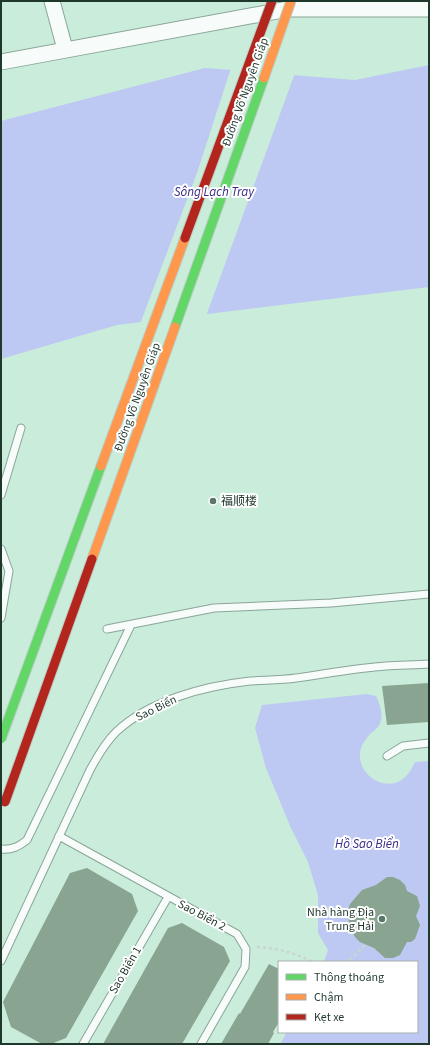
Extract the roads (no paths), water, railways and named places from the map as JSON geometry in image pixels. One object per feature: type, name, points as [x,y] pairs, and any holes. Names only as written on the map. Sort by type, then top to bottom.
[{"type":"main road","name":"Đường Võ Nguyên Giáp","points":[[1,739],[272,1]]},
{"type":"main road","name":"Đường Võ Nguyên Giáp","points":[[5,802],[291,1]]},
{"type":"street","points":[[52,1],[65,49]]},
{"type":"street","points":[[1,62],[288,9],[429,9]]},
{"type":"lane","points":[[1,495],[20,428]]},
{"type":"lane","points":[[1,549],[9,571],[1,618]]},
{"type":"lane","points":[[107,629],[214,608],[331,603],[429,594]]},
{"type":"lane","points":[[1,849],[18,847],[27,840],[131,625]]},
{"type":"lane","name":"Sao Biển","points":[[1,961],[90,770],[101,750],[115,733],[128,722],[145,711],[167,701],[188,694],[249,682],[294,678],[386,666],[429,664]]},
{"type":"lane","points":[[387,756],[403,746],[429,743]]},
{"type":"lane","name":"Sao Biển 2","points":[[59,836],[237,934],[246,949],[245,967],[201,1044]]},
{"type":"lane","name":"Sao Biển 1","points":[[82,1044],[168,896]]},
{"type":"water","name":"Sông Lạch Tray","points":[[429,65],[429,287],[117,325],[1,359],[1,121],[205,68],[355,80]]},
{"type":"water","name":"Hồ Sao Biển","points":[[367,694],[376,696],[380,708],[381,720],[379,726],[368,737],[362,746],[360,761],[363,768],[372,778],[379,782],[392,784],[405,777],[415,762],[429,761],[429,1044],[280,1044],[286,1033],[418,1033],[418,961],[324,961],[328,950],[318,933],[318,895],[308,862],[291,828],[266,768],[255,728],[262,705]]},
{"type":"place","name":"福顺楼","points":[[213,501]]},
{"type":"place","name":"Nhà hàng Địa Trung Hải","points":[[382,919]]}]
